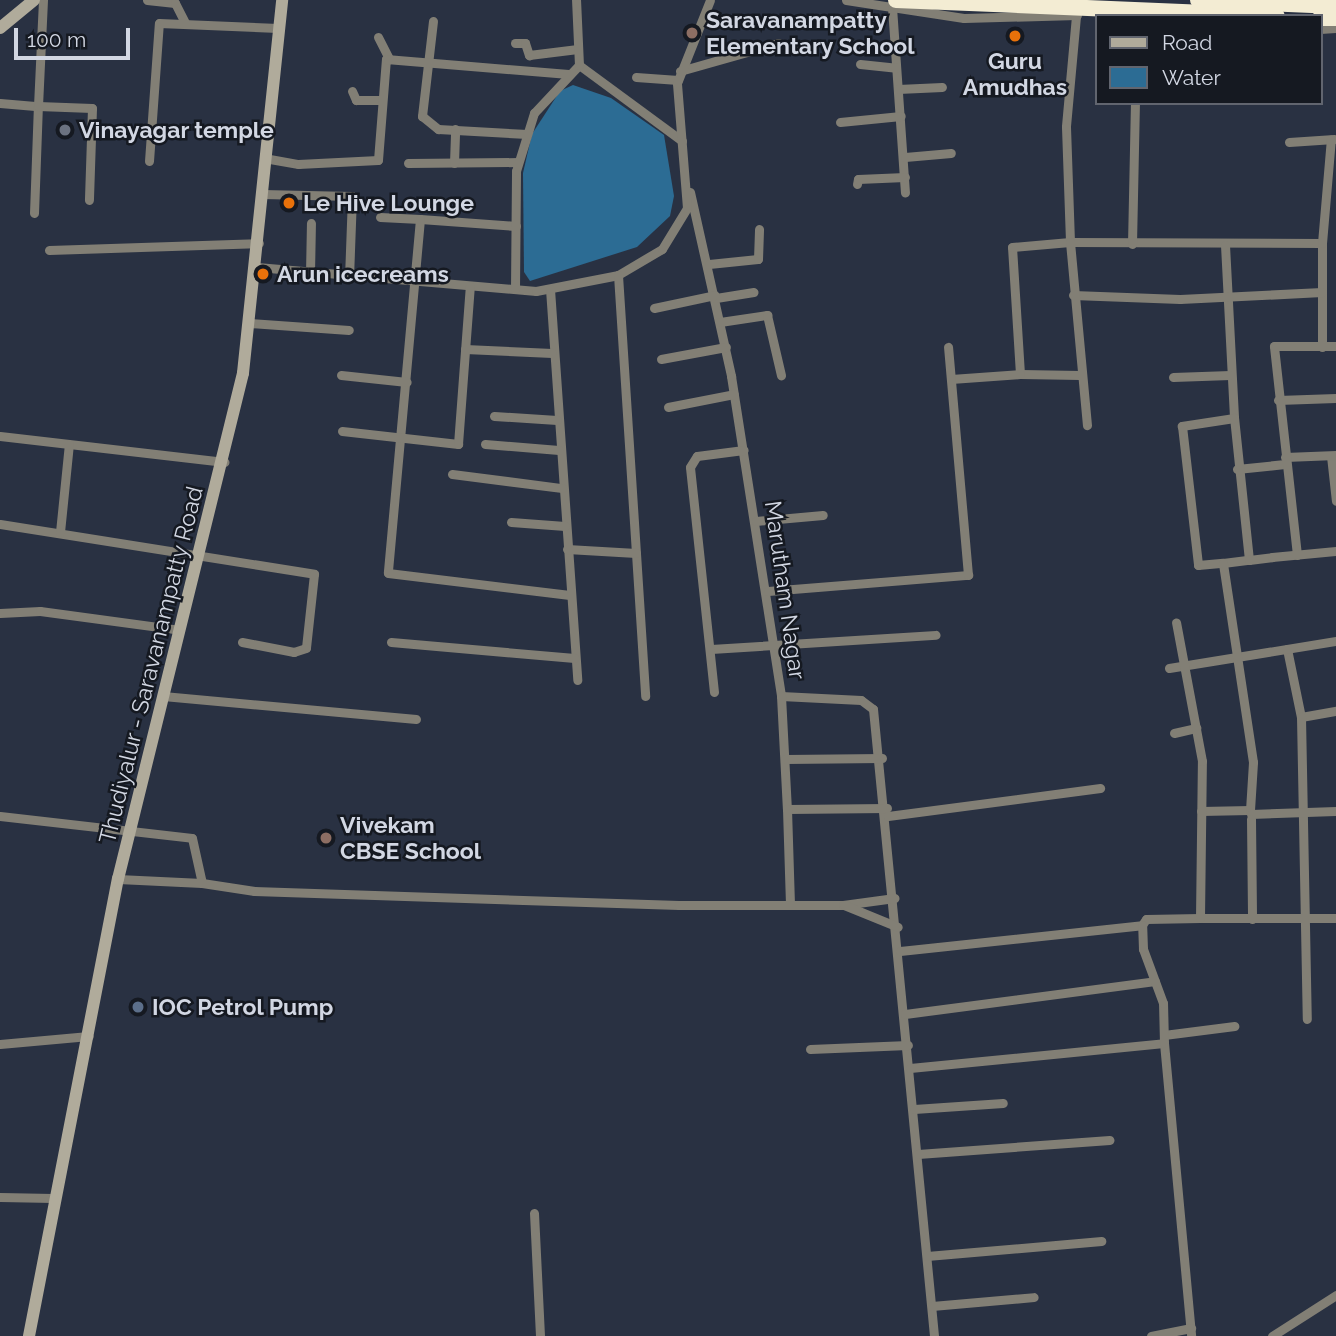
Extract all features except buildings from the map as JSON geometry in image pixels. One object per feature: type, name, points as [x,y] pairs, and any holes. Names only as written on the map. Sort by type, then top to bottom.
[{"type":"highway","points":[[1198,0],[1336,6]]},
{"type":"highway","points":[[894,4],[1076,7],[1232,14]]},
{"type":"main road","points":[[0,28],[34,0]]},
{"type":"main road","name":"Thudiyalur - Saravanampatty Road","points":[[29,1336],[53,1198],[89,1036],[118,879],[225,463],[250,323],[257,267],[264,158],[282,0]]},
{"type":"street","points":[[34,213],[43,0]]},
{"type":"street","points":[[147,0],[175,4],[185,23]]},
{"type":"street","points":[[576,0],[579,65]]},
{"type":"street","points":[[257,267],[515,289],[550,289],[618,275],[662,249],[679,228],[690,192],[682,141],[679,76],[710,0]]},
{"type":"street","points":[[845,0],[894,4],[905,193]]},
{"type":"street","points":[[1087,425],[1080,375],[1070,242],[1076,7],[1094,15]]},
{"type":"street","points":[[433,21],[422,116],[438,129],[527,134]]},
{"type":"street","points":[[149,161],[155,28],[185,23],[278,28]]},
{"type":"street","points":[[264,158],[298,164],[378,160],[382,100],[389,59],[378,37]]},
{"type":"street","points":[[515,44],[524,43],[529,55],[578,49]]},
{"type":"street","points":[[636,77],[679,76],[778,43],[799,50]]},
{"type":"street","points":[[389,59],[568,74]]},
{"type":"street","points":[[860,64],[896,68]]},
{"type":"street","points":[[515,289],[518,162],[534,113],[579,65]]},
{"type":"street","points":[[579,65],[682,141]]},
{"type":"street","points":[[898,89],[942,87]]},
{"type":"street","points":[[352,91],[356,100],[382,100]]},
{"type":"street","points":[[0,103],[92,108],[89,200]]},
{"type":"street","points":[[1132,244],[1135,105]]},
{"type":"street","points":[[840,122],[901,116]]},
{"type":"street","points":[[454,163],[455,129]]},
{"type":"street","points":[[1289,142],[1334,139],[1322,243],[1322,346]]},
{"type":"street","points":[[905,157],[951,153]]},
{"type":"street","points":[[408,163],[518,162]]},
{"type":"street","points":[[857,184],[905,177]]},
{"type":"street","name":"Marutham Nagar","points":[[690,192],[709,264],[726,347],[778,647],[781,696],[860,700],[873,709],[888,812],[934,1336]]},
{"type":"street","points":[[262,194],[352,196],[349,275]]},
{"type":"street","points":[[380,217],[516,226]]},
{"type":"street","points":[[420,219],[417,281],[388,573],[570,595]]},
{"type":"street","points":[[310,272],[311,223]]},
{"type":"street","points":[[709,264],[758,259],[759,229]]},
{"type":"street","points":[[1020,374],[1012,247],[1070,242],[1225,245],[1322,243]]},
{"type":"street","points":[[50,250],[258,243]]},
{"type":"street","points":[[1225,245],[1237,469],[1249,560]]},
{"type":"street","points":[[618,275],[645,696]]},
{"type":"street","points":[[342,431],[458,444],[470,286]]},
{"type":"street","points":[[550,289],[552,353],[577,680]]},
{"type":"street","points":[[654,308],[715,296],[754,292]]},
{"type":"street","points":[[1073,295],[1227,297],[1322,292]]},
{"type":"street","points":[[720,322],[767,316],[780,375]]},
{"type":"street","points":[[250,323],[349,330]]},
{"type":"street","points":[[1297,555],[1274,346],[1336,346]]},
{"type":"street","points":[[661,359],[726,347]]},
{"type":"street","points":[[768,591],[968,575],[948,347]]},
{"type":"street","points":[[465,349],[552,353]]},
{"type":"street","points":[[951,379],[1020,374],[1080,375]]},
{"type":"street","points":[[341,375],[407,382]]},
{"type":"street","points":[[1173,377],[1230,375]]},
{"type":"street","points":[[668,407],[734,394]]},
{"type":"street","points":[[1278,400],[1336,398]]},
{"type":"street","points":[[494,415],[557,419]]},
{"type":"street","points":[[1234,418],[1182,426],[1198,565],[1336,551]]},
{"type":"street","points":[[0,436],[225,463]]},
{"type":"street","points":[[60,532],[69,444]]},
{"type":"street","points":[[485,444],[559,450]]},
{"type":"street","points":[[714,692],[690,467],[697,456],[744,450]]},
{"type":"street","points":[[1237,469],[1333,456],[1336,500]]},
{"type":"street","points":[[452,474],[562,488]]},
{"type":"street","points":[[756,521],[823,515]]},
{"type":"street","points":[[510,522],[565,526]]},
{"type":"street","points":[[0,524],[200,555],[316,577],[306,648],[295,652],[242,642]]},
{"type":"street","points":[[567,549],[636,553]]},
{"type":"street","points":[[1223,563],[1253,762],[1252,919]]},
{"type":"street","points":[[0,613],[40,611],[180,630]]},
{"type":"street","points":[[1176,622],[1196,728],[1201,811],[1200,918]]},
{"type":"street","points":[[710,649],[778,647],[936,635]]},
{"type":"street","points":[[1169,668],[1336,641]]},
{"type":"street","points":[[391,642],[574,658]]},
{"type":"street","points":[[1287,649],[1301,717],[1307,1018]]},
{"type":"street","points":[[163,696],[416,719]]},
{"type":"street","points":[[781,696],[788,809],[790,905]]},
{"type":"street","points":[[1301,717],[1336,711]]},
{"type":"street","points":[[1174,733],[1196,728]]},
{"type":"street","points":[[785,758],[882,758]]},
{"type":"street","points":[[788,809],[888,812],[1100,788]]},
{"type":"street","points":[[1201,811],[1251,814],[1336,811]]},
{"type":"street","points":[[0,816],[192,838],[202,883]]},
{"type":"street","points":[[118,879],[202,883],[376,898],[843,905],[895,898]]},
{"type":"street","points":[[843,905],[898,927]]},
{"type":"street","points":[[1151,1336],[1191,1332],[1164,1039],[1142,925],[1146,919],[1336,918]]},
{"type":"street","points":[[900,951],[1142,925]]},
{"type":"street","points":[[905,1014],[1154,981]]},
{"type":"street","points":[[910,1068],[1164,1039],[1234,1026]]},
{"type":"street","points":[[0,1044],[89,1036]]},
{"type":"street","points":[[810,1049],[908,1045]]},
{"type":"street","points":[[914,1109],[1003,1103]]},
{"type":"street","points":[[918,1154],[1109,1140]]},
{"type":"street","points":[[0,1197],[53,1198]]},
{"type":"street","points":[[534,1213],[540,1336]]},
{"type":"street","points":[[927,1256],[1101,1241]]},
{"type":"street","points":[[1272,1336],[1336,1296]]},
{"type":"street","points":[[932,1306],[1034,1297]]},
{"type":"water","points":[[573,85],[611,98],[664,135],[674,196],[670,216],[637,247],[530,281],[524,272],[523,173],[532,134],[560,91]]},
{"type":"place","name":"Saravanampatty Elementary School","points":[[692,33]]},
{"type":"place","name":"Guru Amudhas","points":[[1015,36]]},
{"type":"place","name":"Vinayagar temple","points":[[65,130]]},
{"type":"place","name":"Le Hive Lounge","points":[[289,203]]},
{"type":"place","name":"Arun icecreams","points":[[263,274]]},
{"type":"place","name":"Vivekam CBSE School","points":[[326,838]]},
{"type":"place","name":"IOC Petrol Pump","points":[[138,1007]]}]
